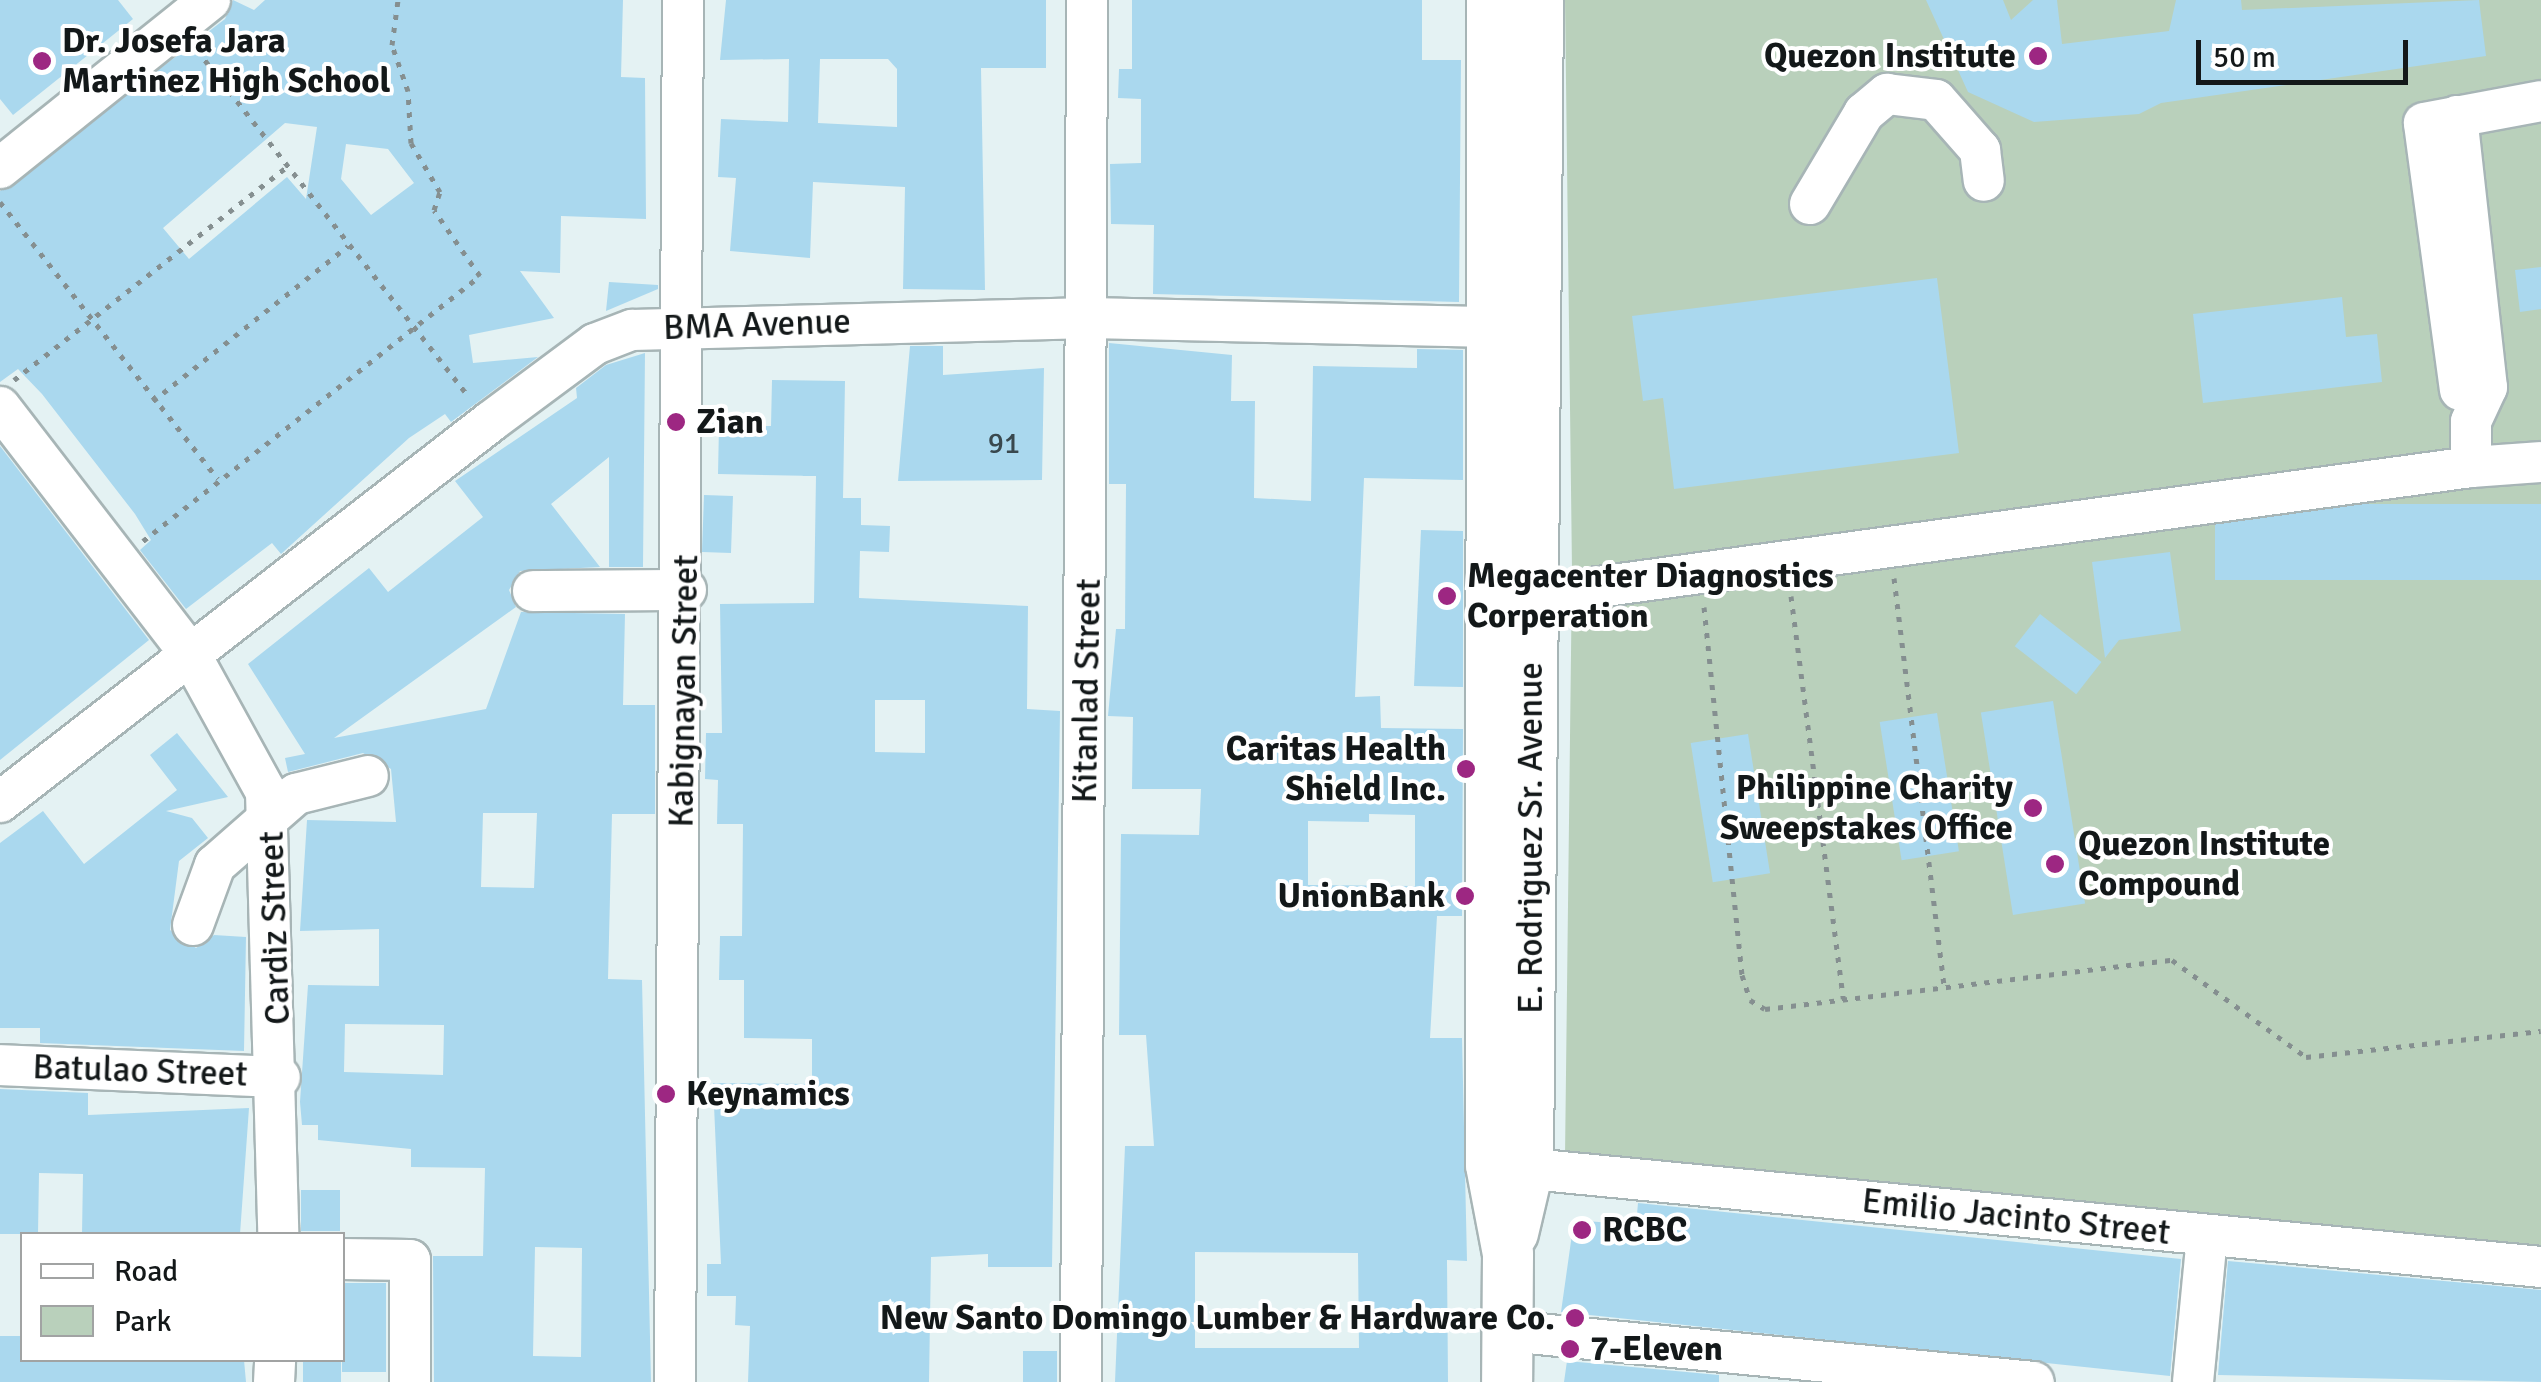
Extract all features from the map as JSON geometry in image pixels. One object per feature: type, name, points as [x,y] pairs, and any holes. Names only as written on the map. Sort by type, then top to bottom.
[{"type":"main road","name":"E. Rodriguez Sr. Avenue","points":[[1492,0],[1492,327],[1510,1167]]},
{"type":"main road","name":"E. Rodriguez Sr. Avenue","points":[[1507,1382],[1510,1167],[1533,596],[1538,0]]},
{"type":"street","points":[[0,168],[180,28],[210,0]]},
{"type":"street","name":"Kabignayan Street","points":[[675,1382],[686,590],[683,0]]},
{"type":"street","name":"Kitanlad Street","points":[[1081,1382],[1090,318],[1087,0]]},
{"type":"street","points":[[1810,204],[1864,112],[1887,94],[1936,100],[1980,150],[1984,181]]},
{"type":"street","points":[[2471,467],[2463,306],[2440,119],[2541,101]]},
{"type":"street","name":"BMA Avenue","points":[[0,802],[595,344],[685,324],[1090,318],[1492,327]]},
{"type":"street","name":"Cardiz Street","points":[[0,407],[116,564],[190,654],[272,818],[280,1076],[278,1232]]},
{"type":"street","points":[[1533,596],[2471,467],[2541,462]]},
{"type":"street","points":[[533,591],[686,590]]},
{"type":"street","points":[[192,925],[215,865],[305,789],[368,776]]},
{"type":"street","name":"Batulao Street","points":[[0,1065],[280,1076]]},
{"type":"street","name":"Emilio Jacinto Street","points":[[1510,1167],[2541,1267]]},
{"type":"street","points":[[2193,1382],[2207,1236]]},
{"type":"street","points":[[345,1259],[410,1260],[410,1382]]},
{"type":"street","points":[[1508,1331],[2034,1382]]},
{"type":"path","points":[[116,564],[218,478],[480,276],[434,210],[440,192],[411,143],[408,91],[392,45],[398,0]]},
{"type":"path","points":[[180,28],[490,422]]},
{"type":"path","points":[[0,391],[287,167]]},
{"type":"path","points":[[0,202],[90,321],[218,478]]},
{"type":"path","points":[[153,400],[348,246]]},
{"type":"path","points":[[1890,548],[1944,987]]},
{"type":"path","points":[[1787,563],[1842,999]]},
{"type":"path","points":[[1700,574],[1746,988],[1764,1008],[2172,960],[2274,1042],[2330,1060],[2541,1031]]},
{"type":"green space","name":"Quezon Institute Compound","points":[[1565,0],[2541,0],[2541,1257],[1565,1157],[1572,570]]},
{"type":"building","name":"Dr. Josefa Jara Martinez High School","points":[[0,0],[118,0],[133,19],[13,115],[0,99]]},
{"type":"building","points":[[233,0],[254,10],[265,0],[623,0],[621,77],[645,78],[646,219],[561,216],[560,273],[520,271],[554,318],[469,335],[473,363],[538,357],[451,422],[445,414],[409,438],[281,554],[272,543],[186,609],[140,550],[151,540],[135,514],[42,394],[18,369],[0,382],[0,191],[225,19]],"holes":[[[285,123],[317,127],[306,199],[287,177],[189,259],[163,228]],[[346,144],[388,149],[414,183],[371,215],[341,179]]]},
{"type":"building","points":[[726,0],[1046,0],[1046,68],[981,68],[985,290],[903,289],[905,187],[813,182],[810,258],[730,251],[736,178],[718,177],[721,119],[788,122],[789,59],[720,60]],"holes":[[[820,59],[888,59],[897,69],[897,127],[818,123]]]},
{"type":"building","points":[[1132,0],[1422,0],[1422,60],[1461,60],[1459,302],[1153,294],[1154,225],[1111,224],[1110,164],[1141,163],[1141,99],[1118,98],[1119,69],[1132,69]]},
{"type":"building","points":[[1926,0],[2003,0],[2011,20],[2033,0],[2057,0],[2062,44],[2169,31],[2176,0],[2241,0],[2242,10],[2479,0],[2486,56],[2161,103],[2139,114],[2034,122],[1968,92]]},
{"type":"building","points":[[2541,267],[2541,309],[2520,312],[2515,270]]},
{"type":"building","points":[[1937,278],[1959,453],[1674,489],[1663,398],[1643,401],[1632,316]]},
{"type":"building","points":[[609,282],[658,285],[658,289],[606,311]]},
{"type":"building","points":[[2342,297],[2346,337],[2377,334],[2382,382],[2203,403],[2193,314]]},
{"type":"building","points":[[1109,343],[1232,355],[1231,401],[1255,401],[1254,498],[1311,501],[1313,366],[1417,368],[1417,349],[1463,350],[1463,480],[1364,478],[1355,697],[1380,696],[1381,728],[1463,729],[1462,916],[1437,916],[1430,1038],[1462,1038],[1467,1261],[1447,1260],[1448,1382],[1115,1382],[1125,1146],[1154,1146],[1146,1035],[1119,1035],[1121,834],[1199,835],[1201,789],[1132,789],[1133,717],[1108,716],[1116,629],[1125,629],[1126,484],[1109,484]],"holes":[[[1369,814],[1415,815],[1415,886],[1308,885],[1308,821],[1369,822]],[[1195,1252],[1358,1253],[1359,1348],[1195,1348]]]},
{"type":"building","points":[[910,346],[943,346],[943,375],[1044,368],[1042,480],[898,481]]},
{"type":"building","points":[[645,353],[643,567],[609,567],[609,457],[551,504],[600,567],[520,571],[509,590],[516,607],[334,738],[486,709],[521,612],[625,614],[623,705],[655,705],[655,814],[612,814],[608,979],[642,980],[651,1382],[434,1382],[433,1256],[483,1256],[485,1168],[411,1167],[411,1149],[318,1140],[318,1125],[302,1125],[300,1102],[308,985],[379,986],[379,929],[300,931],[307,820],[396,822],[391,769],[363,753],[288,772],[285,758],[305,754],[248,664],[369,568],[388,592],[483,517],[455,481],[577,398],[576,388],[606,365]],"holes":[[[483,813],[537,813],[534,888],[481,887]],[[345,1024],[444,1025],[443,1075],[344,1072]],[[535,1247],[582,1248],[581,1357],[533,1356]]]},
{"type":"building","points":[[772,380],[845,381],[843,498],[861,498],[861,525],[890,526],[889,552],[860,551],[859,598],[1028,606],[1027,709],[1060,711],[1052,1267],[988,1267],[988,1254],[931,1257],[929,1382],[748,1382],[750,1326],[735,1325],[736,1296],[707,1296],[707,1264],[721,1264],[713,1083],[812,1084],[812,1039],[744,1038],[744,980],[719,980],[720,936],[742,936],[743,824],[717,824],[718,780],[705,779],[706,733],[722,733],[720,604],[814,603],[816,476],[718,474],[719,426],[771,426]],"holes":[[[875,700],[925,700],[925,753],[875,752]]]},
{"type":"building","points":[[0,446],[149,640],[0,760]]},
{"type":"building","points":[[704,495],[733,496],[731,553],[702,552]]},
{"type":"building","points":[[2215,504],[2541,504],[2541,580],[2215,580]]},
{"type":"building","name":"Megacenter Diagnostics Corperation","points":[[1421,530],[1463,531],[1463,687],[1414,686]]},
{"type":"building","points":[[2170,552],[2181,631],[2119,640],[2105,658],[2092,562]]},
{"type":"building","name":"Philippine Charity Sweepstakes Office","points":[[2040,614],[2101,662],[2076,694],[2015,646]]},
{"type":"building","name":"Philippine Charity Sweepstakes Office","points":[[2053,701],[2085,903],[2013,915],[1981,712]]},
{"type":"building","points":[[1937,713],[1959,851],[1902,860],[1880,722]]},
{"type":"building","points":[[177,733],[228,797],[166,811],[192,818],[208,838],[179,861],[170,930],[196,948],[214,935],[246,937],[244,1051],[40,1043],[40,1028],[0,1028],[0,843],[43,811],[84,864],[177,790],[150,755]]},
{"type":"building","points":[[1748,734],[1770,873],[1713,882],[1691,743]]},
{"type":"building","points":[[0,1089],[88,1093],[88,1115],[249,1108],[240,1232],[82,1232],[83,1174],[39,1173],[38,1232],[0,1234]]},
{"type":"building","points":[[301,1190],[340,1190],[340,1231],[301,1231]]},
{"type":"building","points":[[1638,1203],[2181,1259],[2170,1376],[1561,1312],[1574,1220],[1636,1225]]},
{"type":"building","points":[[2228,1261],[2541,1290],[2541,1382],[2218,1375]]},
{"type":"building","points":[[345,1283],[386,1283],[386,1372],[342,1372]]},
{"type":"building","points":[[0,1336],[20,1336],[20,1362],[244,1362],[246,1382],[0,1382]]},
{"type":"building","points":[[1023,1351],[1057,1351],[1057,1382],[1023,1382]]},
{"type":"building","points":[[1567,1361],[1719,1375],[1719,1382],[1564,1382]]},
{"type":"building","points":[[303,1362],[341,1362],[341,1382],[303,1382]]},
{"type":"place","name":"Quezon Institute","points":[[2038,56]]},
{"type":"place","name":"Dr. Josefa Jara Martinez High School","points":[[42,61]]},
{"type":"place","name":"Zian","points":[[676,422]]},
{"type":"place","name":"Megacenter Diagnostics Corperation","points":[[1447,596]]},
{"type":"place","name":"Caritas Health Shield Inc.","points":[[1466,769]]},
{"type":"place","name":"Philippine Charity Sweepstakes Office","points":[[2033,808]]},
{"type":"place","name":"Quezon Institute Compound","points":[[2055,864]]},
{"type":"place","name":"UnionBank","points":[[1465,896]]},
{"type":"place","name":"Keynamics","points":[[666,1094]]},
{"type":"place","name":"RCBC","points":[[1582,1230]]},
{"type":"place","name":"New Santo Domingo Lumber & Hardware Co.","points":[[1575,1318]]},
{"type":"place","name":"7-Eleven","points":[[1570,1349]]}]
